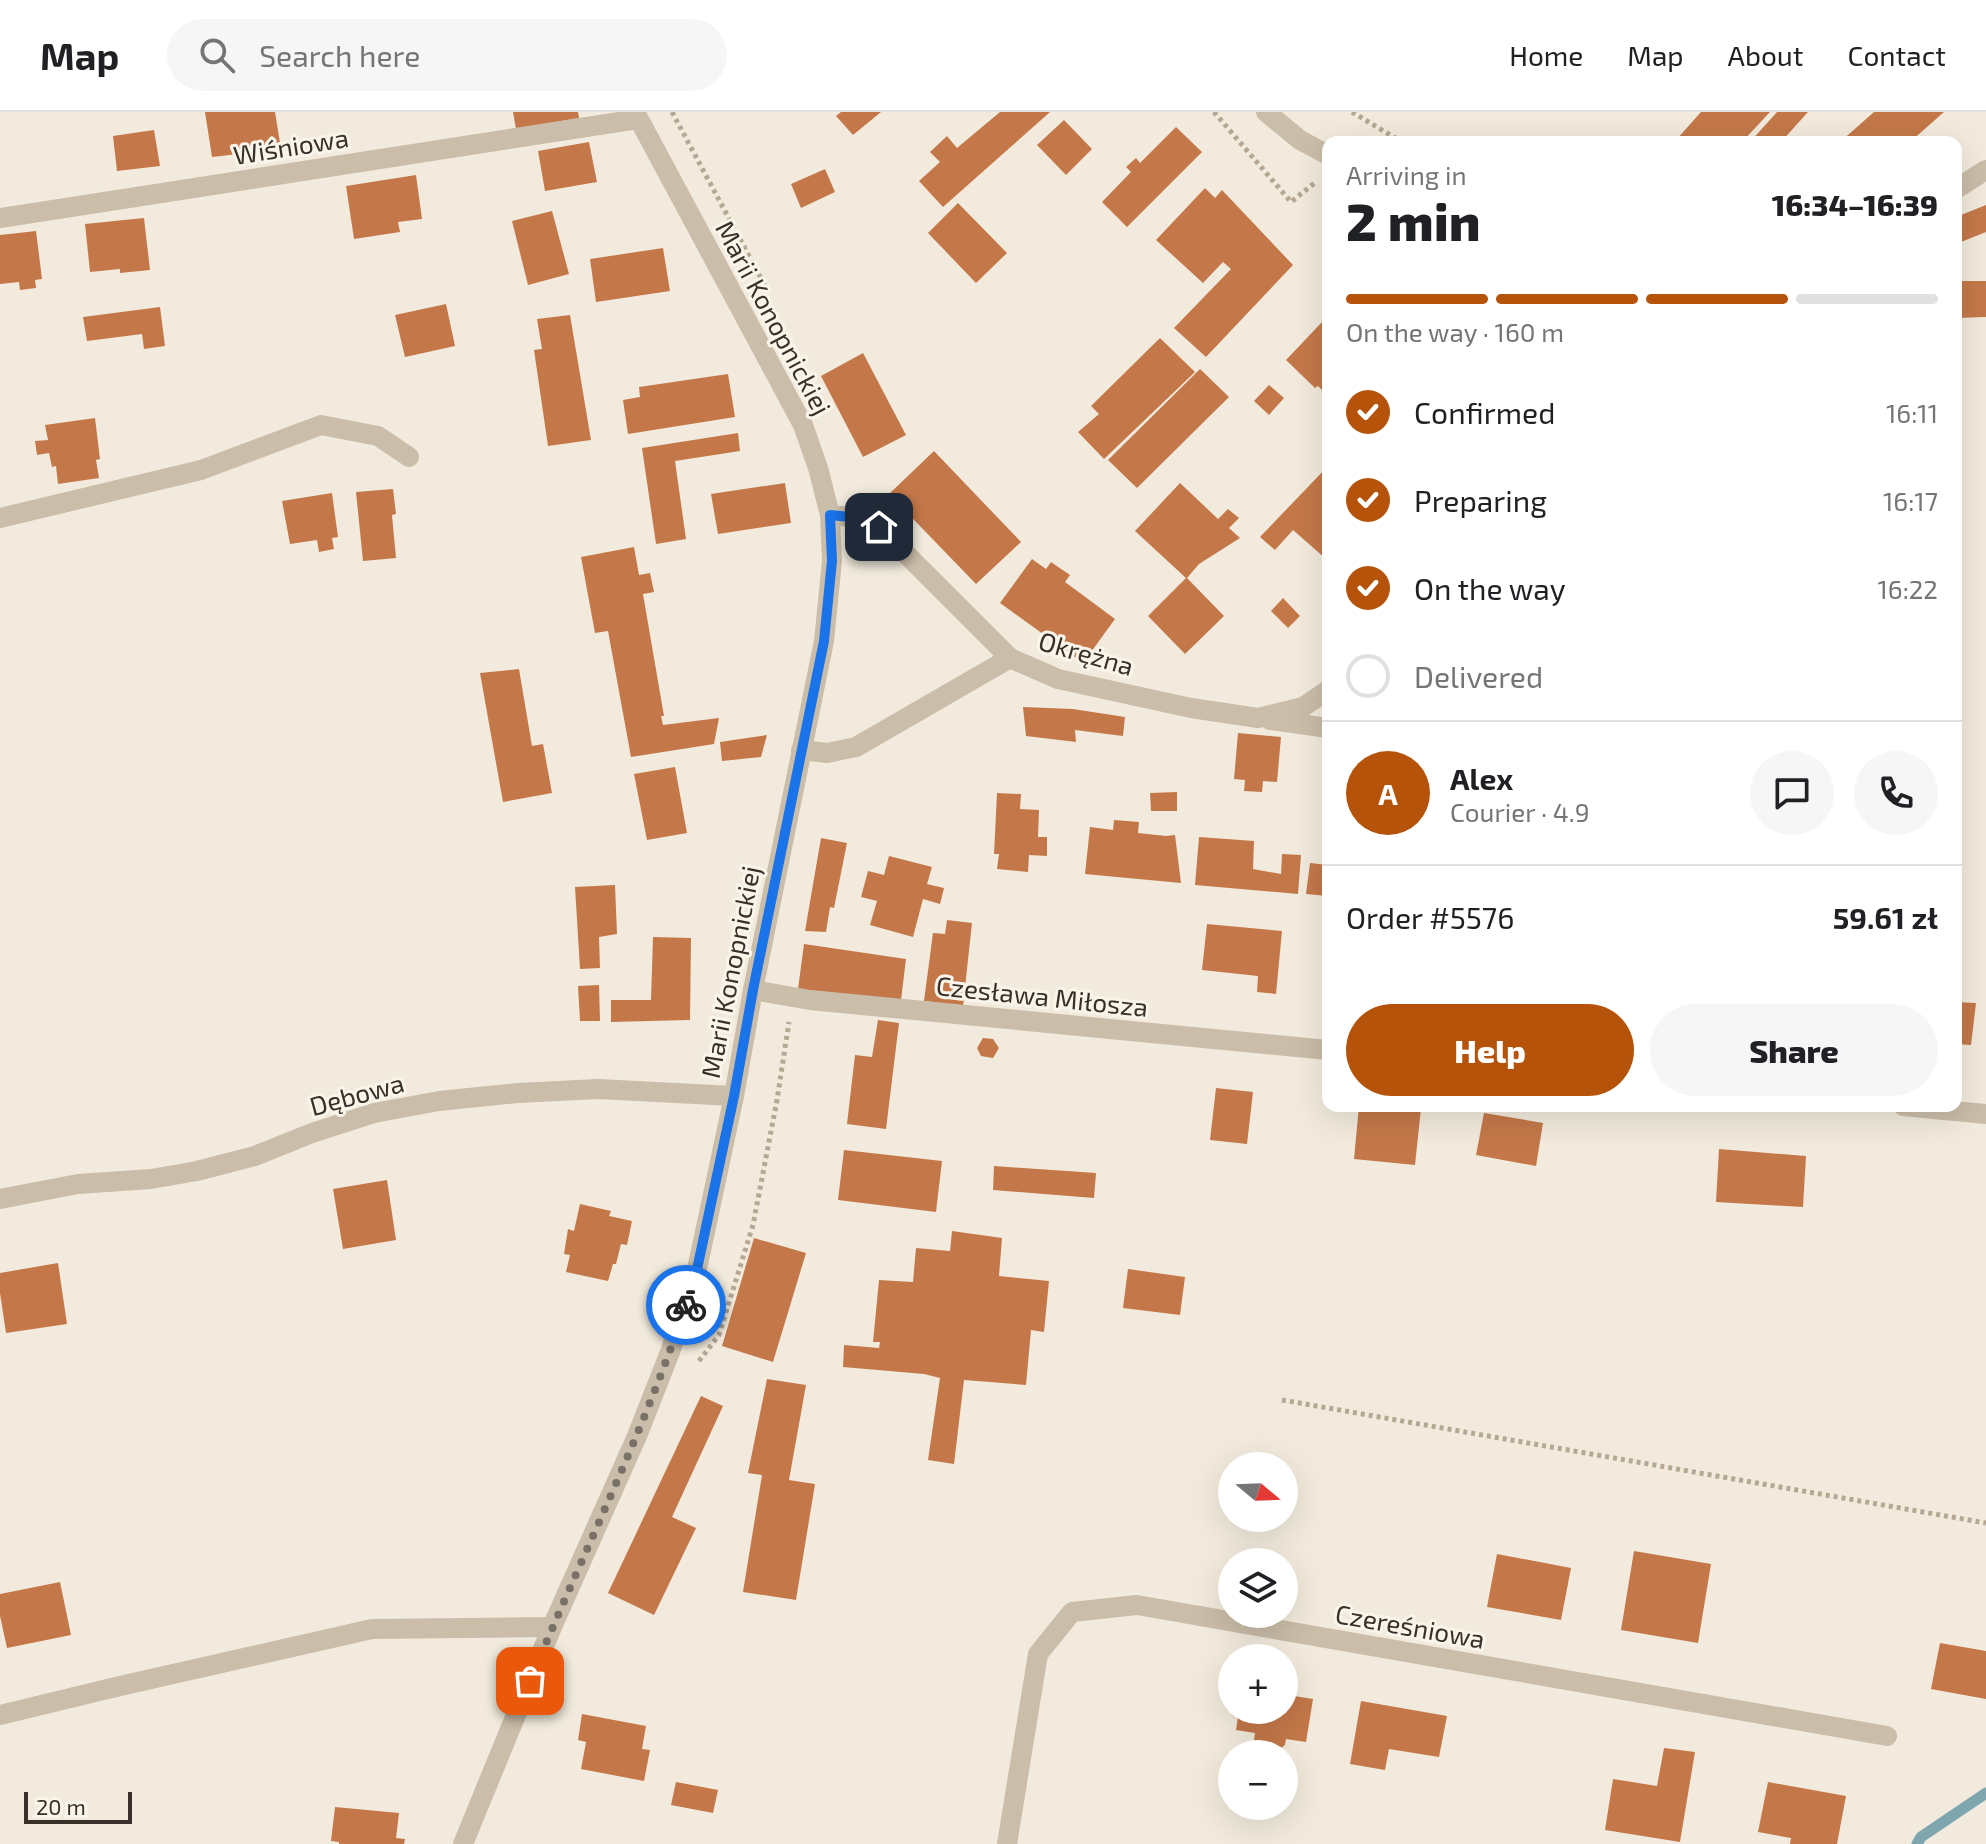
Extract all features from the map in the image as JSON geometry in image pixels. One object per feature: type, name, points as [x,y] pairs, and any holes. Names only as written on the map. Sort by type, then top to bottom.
[{"type":"street","points":[[1266,112],[1300,140],[1322,152]]},
{"type":"street","name":"Wiśniowa","points":[[0,218],[636,115]]},
{"type":"street","name":"Marii Konopnickiej","points":[[463,1844],[552,1627],[637,1436],[696,1274],[824,641],[832,561],[830,515],[803,425],[636,115]]},
{"type":"street","points":[[1962,185],[1986,170]]},
{"type":"street","points":[[0,518],[201,470],[321,425],[378,436],[409,457]]},
{"type":"street","name":"Okrężna","points":[[830,515],[850,517],[879,527],[1010,658],[1058,679],[1191,708],[1258,718],[1303,707],[1322,694]]},
{"type":"street","points":[[801,750],[827,753],[856,747],[1010,658]]},
{"type":"street","points":[[1258,718],[1322,727]]},
{"type":"street","name":"Czesława Miłosza","points":[[753,990],[792,997],[1093,1029],[1322,1049]]},
{"type":"street","name":"Dębowa","points":[[0,1199],[78,1184],[151,1179],[197,1171],[255,1156],[374,1113],[439,1101],[598,1089],[734,1096]]},
{"type":"street","points":[[1962,1112],[1986,1114]]},
{"type":"street","name":"Czereśniowa","points":[[1007,1844],[1038,1654],[1072,1612],[1137,1605],[1887,1736]]},
{"type":"street","points":[[0,1715],[372,1629],[552,1627]]},
{"type":"path","points":[[1214,112],[1291,202],[1319,179],[1322,181]]},
{"type":"path","points":[[1352,112],[1392,136]]},
{"type":"path","points":[[697,1364],[719,1335],[753,1225],[777,1100],[792,997]]},
{"type":"path","points":[[1282,1400],[1986,1523]]},
{"type":"building","points":[[205,112],[275,112],[281,149],[212,157]]},
{"type":"building","points":[[513,112],[578,112],[579,118],[516,129]]},
{"type":"building","points":[[841,112],[881,112],[853,135],[836,116]]},
{"type":"building","points":[[1000,112],[1050,112],[943,207],[919,181],[940,162],[930,152],[947,136],[957,148]]},
{"type":"building","points":[[1701,112],[1770,112],[1748,136],[1680,136]]},
{"type":"building","points":[[1777,112],[1808,112],[1786,136],[1755,136]]},
{"type":"building","points":[[1874,112],[1944,112],[1917,136],[1847,136]]},
{"type":"building","points":[[1064,120],[1092,149],[1066,175],[1037,145]]},
{"type":"building","points":[[1176,127],[1202,152],[1127,227],[1102,202],[1131,172],[1126,167],[1136,158],[1140,163]]},
{"type":"building","points":[[154,130],[160,166],[117,171],[113,136]]},
{"type":"building","points":[[589,142],[597,182],[545,191],[538,151]]},
{"type":"building","points":[[825,169],[835,192],[801,208],[791,184]]},
{"type":"building","points":[[416,175],[422,219],[398,222],[400,232],[354,239],[346,186]]},
{"type":"building","points":[[1205,188],[1215,198],[1222,190],[1293,265],[1206,357],[1174,328],[1231,269],[1223,262],[1203,283],[1156,240]]},
{"type":"building","points":[[958,203],[1007,253],[976,283],[928,233]]},
{"type":"building","points":[[1986,205],[1986,232],[1962,242],[1962,215]]},
{"type":"building","points":[[552,211],[569,274],[528,285],[512,221]]},
{"type":"building","points":[[144,218],[150,270],[90,272],[85,224]]},
{"type":"building","points":[[36,231],[42,279],[35,280],[36,288],[20,290],[19,282],[0,284],[0,235]]},
{"type":"building","points":[[663,248],[670,291],[596,302],[590,259]]},
{"type":"building","points":[[1962,281],[1986,281],[1986,317],[1962,318]]},
{"type":"building","points":[[446,304],[455,346],[405,357],[395,315]]},
{"type":"building","points":[[160,307],[165,346],[144,349],[142,334],[87,341],[83,317]]},
{"type":"building","points":[[570,315],[591,440],[548,446],[534,350],[542,349],[537,319]]},
{"type":"building","points":[[1322,322],[1322,390],[1318,386],[1315,388],[1286,360]]},
{"type":"building","points":[[1160,338],[1195,372],[1104,459],[1078,432],[1099,414],[1091,406]]},
{"type":"building","points":[[863,353],[906,435],[863,457],[821,376]]},
{"type":"building","points":[[1200,369],[1229,397],[1137,488],[1108,460]]},
{"type":"building","points":[[728,374],[735,417],[628,434],[623,400],[640,397],[639,387]]},
{"type":"building","points":[[1269,385],[1284,398],[1269,415],[1254,401]]},
{"type":"building","points":[[95,418],[99,478],[58,484],[56,466],[52,467],[49,453],[37,455],[35,441],[48,440],[45,425]]},
{"type":"building","points":[[738,433],[740,451],[675,461],[686,539],[656,544],[642,448]]},
{"type":"building","points":[[934,451],[1021,542],[976,584],[889,494]]},
{"type":"building","points":[[1322,472],[1322,555],[1293,530],[1275,550],[1260,537]]},
{"type":"building","points":[[785,483],[791,523],[718,534],[711,494]]},
{"type":"building","points":[[1180,483],[1218,519],[1228,509],[1239,518],[1229,528],[1240,538],[1199,564],[1187,578],[1224,616],[1185,654],[1148,616],[1186,578],[1135,531]]},
{"type":"building","points":[[393,489],[396,558],[363,561],[356,492]]},
{"type":"building","points":[[332,493],[338,537],[332,538],[334,549],[319,552],[317,540],[290,544],[282,501]]},
{"type":"building","points":[[634,547],[639,575],[650,573],[654,592],[643,594],[663,725],[719,718],[714,744],[631,757],[608,631],[595,633],[581,557]]},
{"type":"building","points":[[1032,559],[1046,569],[1051,562],[1070,575],[1065,582],[1115,619],[1083,663],[1000,603]]},
{"type":"building","points":[[1283,598],[1300,616],[1288,628],[1271,611]]},
{"type":"building","points":[[519,669],[532,746],[543,744],[552,793],[503,802],[480,673]]},
{"type":"building","points":[[1023,707],[1073,709],[1125,717],[1123,736],[1075,730],[1076,742],[1026,736]]},
{"type":"building","points":[[1238,733],[1281,737],[1277,782],[1263,781],[1262,792],[1244,791],[1245,780],[1234,779]]},
{"type":"building","points":[[767,735],[761,757],[722,761],[720,742]]},
{"type":"building","points":[[675,767],[687,833],[647,840],[634,774]]},
{"type":"building","points":[[1177,792],[1177,811],[1151,811],[1150,793]]},
{"type":"building","points":[[997,793],[1021,794],[1020,809],[1039,810],[1038,837],[1047,837],[1047,856],[1029,855],[1028,872],[997,869],[999,854],[994,854]]},
{"type":"building","points":[[1114,820],[1139,822],[1138,833],[1175,835],[1181,883],[1085,874],[1090,827],[1113,830]]},
{"type":"building","points":[[1199,837],[1254,841],[1253,869],[1281,874],[1282,854],[1301,855],[1298,894],[1195,885]]},
{"type":"building","points":[[821,838],[847,843],[826,932],[805,931]]},
{"type":"building","points":[[889,856],[932,867],[927,884],[944,888],[940,904],[923,899],[913,937],[870,925],[877,901],[861,897],[868,871],[884,875]]},
{"type":"building","points":[[1310,863],[1322,864],[1322,895],[1306,894]]},
{"type":"building","points":[[615,885],[617,934],[599,937],[600,968],[580,969],[575,887]]},
{"type":"building","points":[[947,920],[972,923],[963,1006],[924,1001],[933,933],[945,934]]},
{"type":"building","points":[[1207,924],[1282,931],[1276,994],[1257,992],[1258,976],[1202,970]]},
{"type":"building","points":[[653,937],[691,938],[690,1020],[611,1022],[611,1000],[651,1000]]},
{"type":"building","points":[[804,944],[906,959],[901,1000],[798,989]]},
{"type":"building","points":[[599,985],[600,1021],[580,1021],[578,986]]},
{"type":"building","points":[[1962,1002],[1976,1003],[1971,1045],[1962,1044]]},
{"type":"building","points":[[878,1020],[899,1023],[886,1129],[847,1124],[855,1055],[872,1057]]},
{"type":"building","points":[[983,1038],[993,1039],[999,1048],[993,1058],[981,1056],[977,1048]]},
{"type":"building","points":[[1216,1088],[1253,1092],[1247,1144],[1210,1140]]},
{"type":"building","points":[[1358,1112],[1421,1112],[1415,1165],[1354,1159]]},
{"type":"building","points":[[1484,1113],[1543,1123],[1536,1166],[1476,1155]]},
{"type":"building","points":[[1719,1149],[1806,1156],[1803,1207],[1716,1202]]},
{"type":"building","points":[[844,1150],[942,1161],[936,1212],[838,1200]]},
{"type":"building","points":[[994,1166],[1096,1173],[1094,1198],[993,1190]]},
{"type":"building","points":[[387,1180],[396,1240],[343,1249],[333,1189]]},
{"type":"building","points":[[580,1204],[611,1211],[609,1216],[632,1221],[627,1245],[621,1244],[608,1281],[566,1272],[570,1255],[564,1254],[568,1229],[574,1231]]},
{"type":"building","points":[[952,1231],[1002,1238],[999,1276],[1049,1281],[1044,1332],[1031,1330],[1026,1385],[964,1380],[954,1464],[928,1460],[940,1378],[843,1367],[844,1345],[879,1348],[880,1342],[873,1342],[879,1280],[913,1282],[916,1248],[950,1251]]},
{"type":"building","points":[[754,1238],[806,1253],[773,1362],[722,1346]]},
{"type":"building","points":[[58,1263],[67,1324],[6,1333],[0,1273]]},
{"type":"building","points":[[1128,1269],[1185,1277],[1180,1315],[1123,1308]]},
{"type":"building","points":[[767,1379],[806,1385],[789,1480],[815,1484],[796,1600],[743,1592],[762,1475],[748,1473]]},
{"type":"building","points":[[701,1396],[723,1406],[672,1517],[696,1528],[654,1615],[608,1593]]},
{"type":"building","points":[[1634,1551],[1711,1564],[1698,1643],[1621,1630]]},
{"type":"building","points":[[1497,1554],[1571,1568],[1561,1620],[1487,1607]]},
{"type":"building","points":[[60,1582],[71,1635],[7,1648],[0,1616],[0,1594]]},
{"type":"building","points":[[1940,1643],[1986,1651],[1986,1699],[1931,1689]]},
{"type":"building","points":[[1298,1697],[1313,1699],[1306,1742],[1255,1740],[1255,1733],[1236,1730],[1237,1724],[1298,1724]]},
{"type":"building","points":[[1361,1701],[1447,1716],[1439,1757],[1389,1749],[1385,1770],[1350,1764]]},
{"type":"building","points":[[582,1714],[646,1726],[642,1749],[650,1750],[644,1781],[581,1769],[586,1742],[578,1740]]},
{"type":"building","points":[[1664,1748],[1695,1752],[1680,1842],[1605,1830],[1613,1779],[1657,1786]]},
{"type":"building","points":[[676,1782],[718,1790],[713,1813],[671,1805]]},
{"type":"building","points":[[1768,1782],[1846,1796],[1837,1844],[1790,1844],[1791,1838],[1758,1832]]},
{"type":"building","points":[[335,1807],[399,1813],[396,1838],[405,1839],[404,1844],[339,1844],[331,1841]]},
{"type":"waterway","points":[[1917,1844],[1921,1837],[1986,1793]]},
{"type":"way so far","points":[[530,1681],[637,1436],[686,1305]]},
{"type":"route","points":[[686,1305],[696,1274],[734,1096],[824,641],[832,561],[830,515],[850,517],[879,527]]}]
